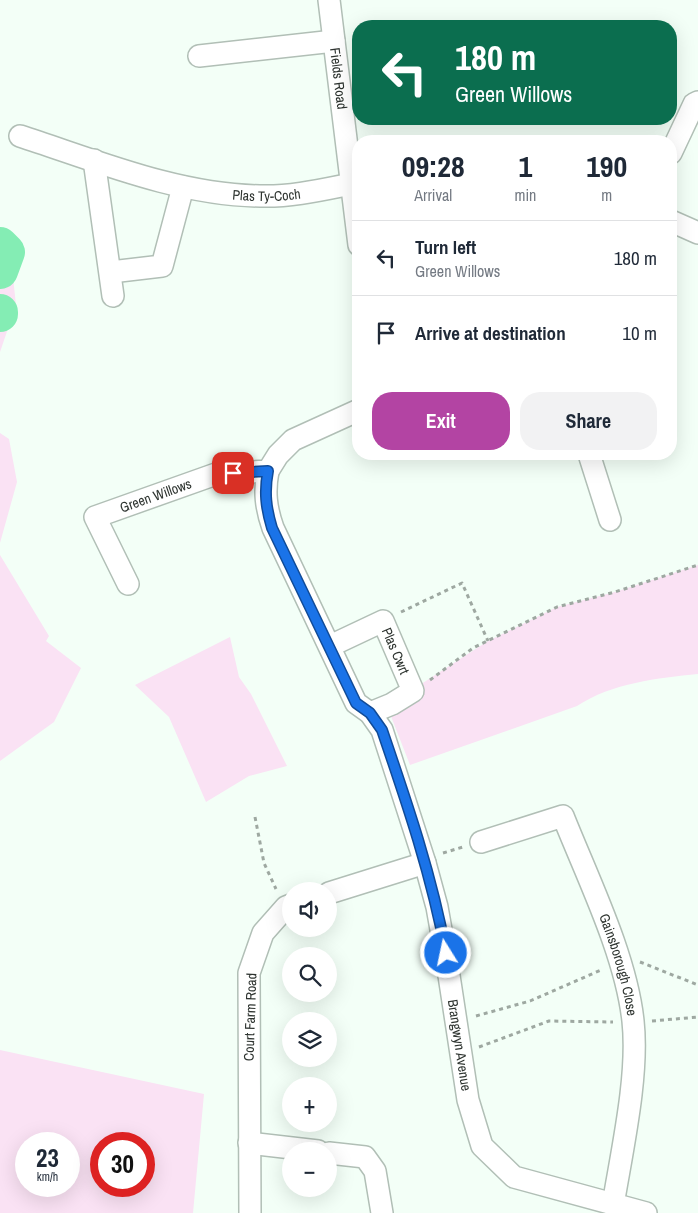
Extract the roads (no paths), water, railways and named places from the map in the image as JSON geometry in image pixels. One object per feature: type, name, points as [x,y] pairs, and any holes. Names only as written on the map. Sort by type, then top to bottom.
[{"type":"street","name":"Fields Road","points":[[329,0],[334,42],[350,100],[352,192]]},
{"type":"street","points":[[199,56],[334,42]]},
{"type":"street","points":[[677,140],[694,104],[698,102]]},
{"type":"street","name":"Plas Ty-Coch","points":[[20,136],[182,187],[229,195],[288,195],[351,184]]},
{"type":"street","points":[[94,160],[113,296]]},
{"type":"street","points":[[111,272],[162,266],[182,187]]},
{"type":"street","points":[[677,224],[698,233]]},
{"type":"street","points":[[268,471],[278,455],[293,440],[352,413]]},
{"type":"street","points":[[591,460],[610,520]]},
{"type":"street","name":"Green Willows","points":[[128,584],[95,516],[216,474],[268,471]]},
{"type":"street","name":"Brangwyn Avenue","points":[[268,471],[265,490],[266,510],[272,528],[356,703],[370,713],[382,730],[424,861],[437,907],[457,1021],[468,1100],[482,1146],[497,1163],[514,1177],[646,1213]]},
{"type":"street","name":"Plas Cwrt","points":[[330,646],[382,622],[413,691],[392,704],[370,713]]},
{"type":"street","name":"Gainsborough Close","points":[[481,842],[564,816],[618,957],[633,1022],[628,1110],[613,1205]]},
{"type":"street","points":[[337,890],[424,861]]},
{"type":"street","name":"Court Farm Road","points":[[250,1213],[249,972],[263,933],[282,912]]},
{"type":"street","points":[[249,1143],[282,1147]]},
{"type":"street","points":[[337,1154],[366,1157],[375,1171],[382,1213]]},
{"type":"waterway","points":[[0,245],[7,252],[0,271]]}]
